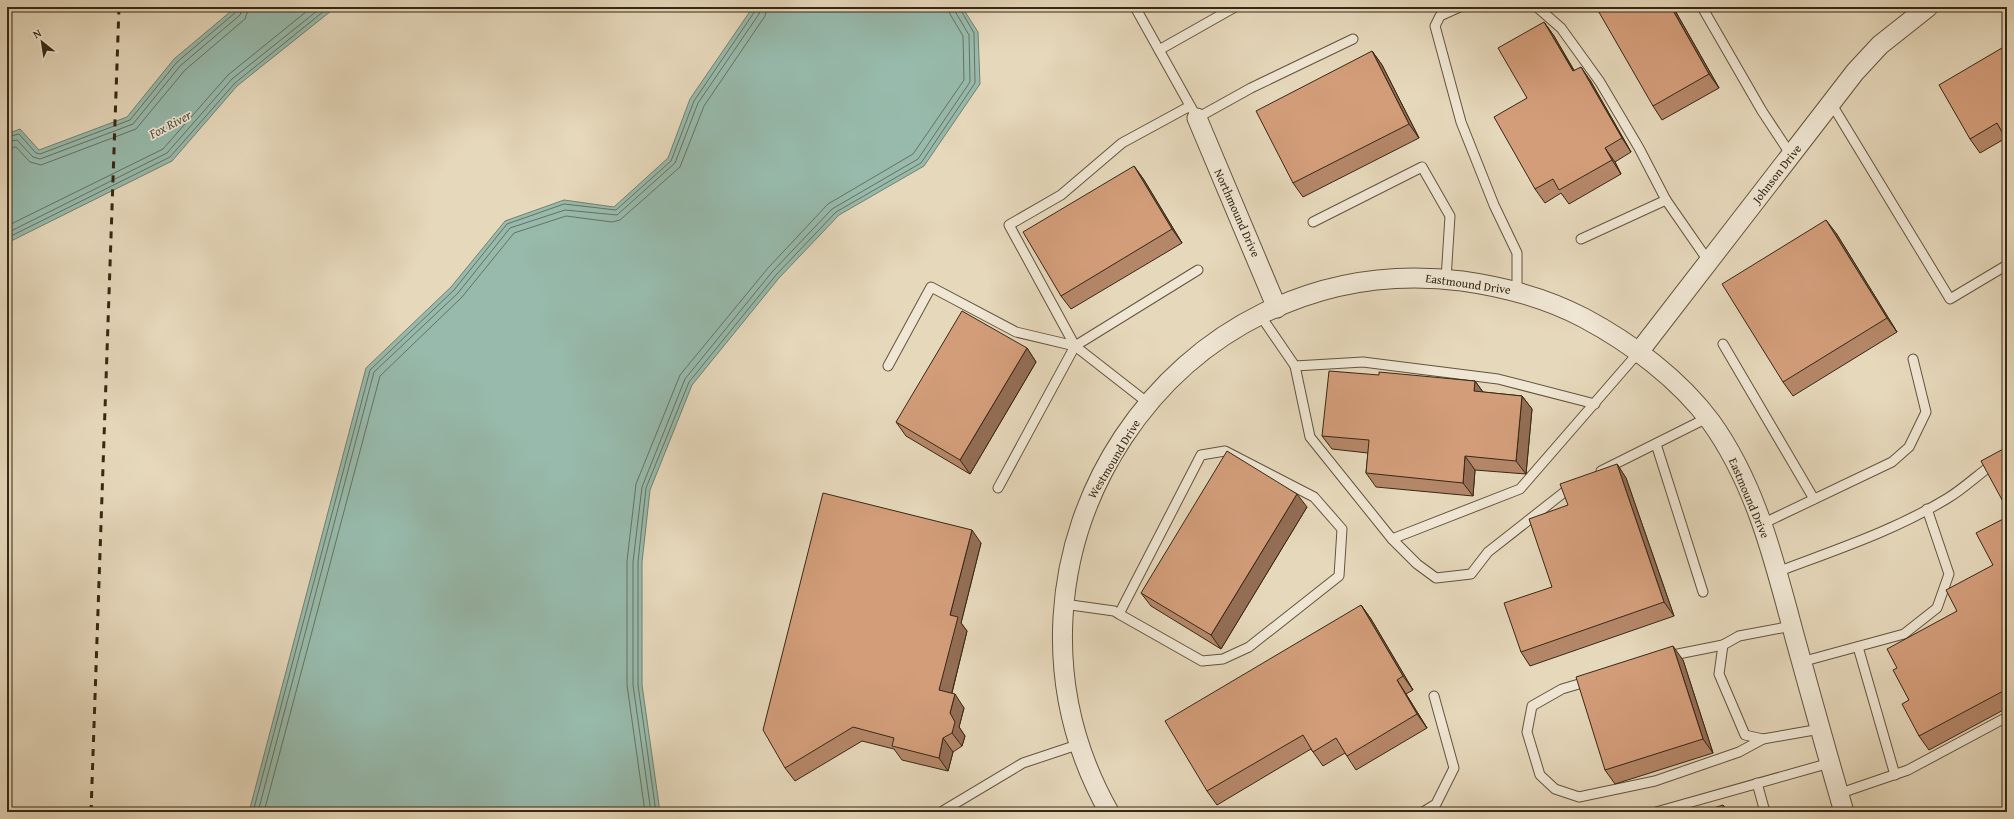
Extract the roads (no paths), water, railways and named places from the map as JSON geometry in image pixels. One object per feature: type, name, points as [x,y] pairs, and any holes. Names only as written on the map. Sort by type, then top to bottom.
[{"type":"street","name":"Johnson Drive","points":[[1638,353],[1855,72],[1880,45],[1923,8]]},
{"type":"street","name":"Northmound Drive","points":[[1193,112],[1269,311]]},
{"type":"street","name":"Eastmound Drive","points":[[1269,311],[1304,296],[1358,281],[1382,278],[1446,279],[1489,285],[1517,291],[1564,307],[1598,326],[1638,353],[1690,398],[1722,439],[1743,477],[1762,524],[1777,572],[1844,812]]},
{"type":"street","name":"Westmound Drive","points":[[1109,812],[1092,779],[1080,744],[1071,713],[1064,679],[1061,622],[1068,570],[1086,506],[1119,445],[1148,403],[1169,381],[1201,352],[1230,332],[1269,311]]},
{"type":"lane","points":[[1135,7],[1193,112]]},
{"type":"lane","points":[[1159,50],[1236,7]]},
{"type":"lane","points":[[1460,7],[1440,16],[1435,26],[1461,122],[1494,205],[1516,253],[1517,291]]},
{"type":"lane","points":[[1537,7],[1561,28],[1600,82],[1640,148],[1666,200],[1709,262]]},
{"type":"lane","points":[[1702,7],[1762,111],[1791,156]]},
{"type":"lane","points":[[1148,403],[1075,346],[1009,225],[1061,195],[1122,143],[1251,88],[1353,39]]},
{"type":"lane","points":[[1831,103],[1950,299],[2007,265]]},
{"type":"lane","points":[[1313,222],[1422,167],[1450,216],[1446,279]]},
{"type":"lane","points":[[1581,239],[1666,200]]},
{"type":"lane","points":[[998,488],[1075,346],[1198,270]]},
{"type":"lane","points":[[888,366],[931,287],[1016,332],[1075,346]]},
{"type":"lane","points":[[1269,311],[1295,366],[1310,437],[1392,539],[1417,564],[1436,578],[1471,574],[1488,552],[1579,483]]},
{"type":"lane","points":[[1723,344],[1814,499]]},
{"type":"lane","points":[[1392,539],[1520,489],[1638,353]]},
{"type":"lane","points":[[1762,524],[1892,462],[1909,447],[1926,412],[1913,359]]},
{"type":"lane","points":[[1295,366],[1363,362],[1498,379],[1594,404]]},
{"type":"lane","points":[[1592,476],[1707,418]]},
{"type":"lane","points":[[1656,444],[1703,592]]},
{"type":"lane","points":[[1064,604],[1114,611],[1119,614],[1202,661],[1223,659],[1248,647],[1338,576],[1342,529],[1314,497],[1225,451],[1201,455],[1119,614]]},
{"type":"lane","points":[[1777,572],[1883,533],[1949,497],[1989,465],[2007,455]]},
{"type":"lane","points":[[1801,662],[1904,634],[1937,608],[1949,574],[1927,509]]},
{"type":"lane","points":[[1662,658],[1723,645],[1739,636],[1792,626]]},
{"type":"lane","points":[[1723,645],[1719,674],[1745,735],[1763,739]]},
{"type":"lane","points":[[1858,647],[1895,775]]},
{"type":"lane","points":[[1598,678],[1562,689],[1532,706],[1527,732],[1540,775],[1555,789],[1579,797],[1655,781],[1739,752],[1763,739],[1820,728]]},
{"type":"lane","points":[[1423,812],[1436,804],[1454,768],[1434,696]]},
{"type":"lane","points":[[1838,794],[1908,770],[2007,716]]},
{"type":"lane","points":[[948,810],[1023,763],[1080,744]]},
{"type":"lane","points":[[1656,812],[1830,763]]},
{"type":"lane","points":[[1757,783],[1766,812]]},
{"type":"water","name":"Fox River","points":[[236,7],[336,7],[237,86],[172,161],[7,243],[7,134],[20,129],[39,150],[127,117],[174,59]]},
{"type":"water","points":[[753,7],[962,7],[978,32],[980,84],[924,166],[839,215],[779,278],[692,385],[650,490],[642,562],[642,685],[660,812],[249,812],[366,368],[451,287],[505,221],[564,200],[614,207],[668,158],[690,99]]},
{"type":"railway","points":[[91,812],[119,7]]}]
